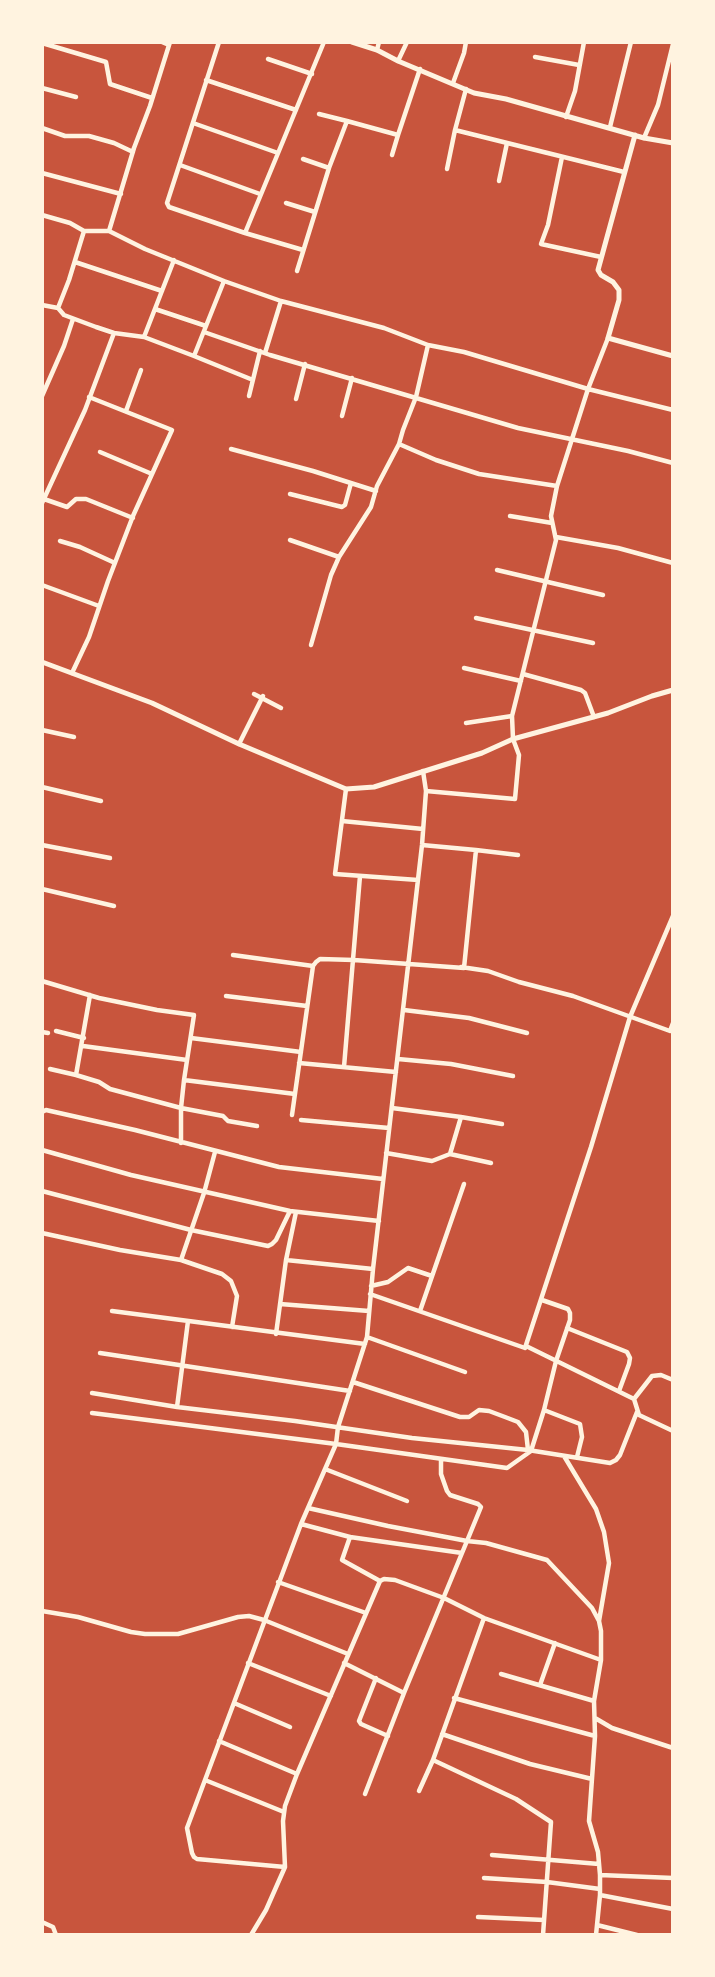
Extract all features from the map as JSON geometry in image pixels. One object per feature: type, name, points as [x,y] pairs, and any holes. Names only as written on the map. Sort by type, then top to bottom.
[{"type":"street","points":[[109,231],[132,152],[170,43],[162,42]]},
{"type":"street","points":[[219,42],[167,205],[303,250]]},
{"type":"street","points":[[245,233],[324,42]]},
{"type":"street","points":[[352,42],[377,50],[474,93],[506,99],[644,138],[673,143]]},
{"type":"street","points":[[377,50],[379,42]]},
{"type":"street","points":[[398,61],[407,42]]},
{"type":"street","points":[[453,83],[466,42]]},
{"type":"street","points":[[566,117],[575,91],[584,42]]},
{"type":"street","points":[[610,127],[631,42]]},
{"type":"street","points":[[42,43],[106,62],[110,84],[152,98]]},
{"type":"street","points":[[644,138],[658,105],[673,44]]},
{"type":"street","points":[[535,57],[579,65]]},
{"type":"street","points":[[268,59],[312,74]]},
{"type":"street","points":[[392,155],[420,69]]},
{"type":"street","points":[[206,80],[296,110]]},
{"type":"street","points":[[42,88],[76,97]]},
{"type":"street","points":[[447,169],[466,89]]},
{"type":"street","points":[[319,114],[398,135]]},
{"type":"street","points":[[297,271],[329,168],[347,121]]},
{"type":"street","points":[[193,123],[278,153]]},
{"type":"street","points":[[42,128],[65,136],[89,136],[132,152]]},
{"type":"street","points":[[455,130],[624,172]]},
{"type":"street","points":[[426,791],[515,799],[519,755],[513,739],[512,716],[556,537],[551,516],[557,486],[620,300],[619,290],[598,270],[635,135]]},
{"type":"street","points":[[499,181],[507,143]]},
{"type":"street","points":[[562,157],[548,225],[541,244],[601,257]]},
{"type":"street","points":[[303,159],[329,168]]},
{"type":"street","points":[[180,165],[261,194]]},
{"type":"street","points":[[42,173],[121,194]]},
{"type":"street","points":[[286,204],[315,212]]},
{"type":"street","points":[[42,215],[70,223],[84,231],[109,231],[145,249],[281,301],[384,328],[428,345],[464,352],[673,410]]},
{"type":"street","points":[[58,308],[84,231]]},
{"type":"street","points":[[144,337],[174,260]]},
{"type":"street","points":[[75,262],[162,291]]},
{"type":"street","points":[[194,356],[224,281]]},
{"type":"street","points":[[249,396],[281,301]]},
{"type":"street","points":[[42,305],[58,308],[64,316],[114,333],[144,337],[253,380]]},
{"type":"street","points":[[155,309],[263,352],[518,428],[673,463]]},
{"type":"street","points":[[42,396],[74,319]]},
{"type":"street","points":[[114,333],[85,410],[43,501],[67,507],[76,499],[86,499],[133,518]]},
{"type":"street","points":[[608,338],[673,356]]},
{"type":"street","points":[[311,645],[331,575],[339,557],[371,507],[388,463],[399,444],[416,397],[428,345]]},
{"type":"street","points":[[296,399],[305,364]]},
{"type":"street","points":[[126,411],[141,370]]},
{"type":"street","points":[[342,416],[352,378]]},
{"type":"street","points":[[72,674],[133,518],[172,430],[89,397]]},
{"type":"street","points":[[399,444],[479,474],[557,486]]},
{"type":"street","points":[[231,449],[376,491]]},
{"type":"street","points":[[100,452],[152,474]]},
{"type":"street","points":[[290,494],[342,507],[345,505],[351,483]]},
{"type":"street","points":[[510,516],[552,523]]},
{"type":"street","points":[[556,537],[618,548],[673,563]]},
{"type":"street","points":[[290,540],[339,557]]},
{"type":"street","points":[[60,541],[115,563]]},
{"type":"street","points":[[497,570],[603,595]]},
{"type":"street","points":[[42,585],[99,606]]},
{"type":"street","points":[[476,618],[593,643]]},
{"type":"street","points":[[42,662],[152,703],[239,744],[346,789],[374,787],[482,753],[513,739],[594,717],[673,690]]},
{"type":"street","points":[[464,668],[521,681]]},
{"type":"street","points":[[523,674],[581,690],[594,717]]},
{"type":"street","points":[[254,694],[281,708]]},
{"type":"street","points":[[239,744],[262,697]]},
{"type":"street","points":[[466,723],[512,716]]},
{"type":"street","points":[[42,730],[74,737]]},
{"type":"street","points":[[285,1867],[201,1860],[194,1857],[187,1828],[300,1524],[336,1444],[338,1427],[367,1337],[422,845],[426,791],[423,771]]},
{"type":"street","points":[[42,787],[101,801]]},
{"type":"street","points":[[346,789],[335,874],[418,880]]},
{"type":"street","points":[[342,821],[423,829]]},
{"type":"street","points":[[42,845],[110,858]]},
{"type":"street","points":[[422,845],[518,855]]},
{"type":"street","points":[[461,967],[464,968],[476,850]]},
{"type":"street","points":[[344,1067],[360,876]]},
{"type":"street","points":[[42,889],[114,906]]},
{"type":"street","points":[[526,1346],[630,1017],[673,916]]},
{"type":"street","points":[[233,955],[313,966]]},
{"type":"street","points":[[292,1115],[313,966],[320,959],[488,971],[573,996],[670,1031],[673,1023]]},
{"type":"street","points":[[42,981],[157,1010],[194,1015],[181,1108],[181,1143]]},
{"type":"street","points":[[76,1075],[90,995]]},
{"type":"street","points":[[226,996],[307,1006]]},
{"type":"street","points":[[404,1010],[469,1018],[527,1033]]},
{"type":"street","points":[[56,1031],[84,1038]]},
{"type":"street","points":[[191,1038],[300,1052]]},
{"type":"street","points":[[83,1046],[187,1060]]},
{"type":"street","points":[[398,1059],[451,1064],[513,1076]]},
{"type":"street","points":[[299,1063],[396,1072]]},
{"type":"street","points":[[50,1069],[181,1108],[223,1116],[228,1121],[257,1126]]},
{"type":"street","points":[[184,1080],[295,1094]]},
{"type":"street","points":[[392,1108],[502,1124]]},
{"type":"street","points":[[42,1112],[46,1110],[279,1167],[383,1180]]},
{"type":"street","points":[[450,1154],[461,1117]]},
{"type":"street","points":[[301,1120],[389,1128]]},
{"type":"street","points":[[42,1150],[204,1193],[293,1211],[379,1222]]},
{"type":"street","points":[[181,1260],[215,1152]]},
{"type":"street","points":[[386,1153],[432,1161],[450,1154],[491,1163]]},
{"type":"street","points":[[419,1311],[464,1184]]},
{"type":"street","points":[[42,1191],[191,1230],[268,1246],[276,1240],[293,1211]]},
{"type":"street","points":[[276,1334],[293,1211]]},
{"type":"street","points":[[42,1233],[181,1260],[222,1274],[231,1281],[237,1296],[232,1327]]},
{"type":"street","points":[[286,1260],[373,1269]]},
{"type":"street","points":[[371,1286],[388,1282],[408,1268],[432,1276]]},
{"type":"street","points":[[370,1294],[525,1348],[526,1346],[634,1399],[637,1412],[643,1418],[673,1431]]},
{"type":"street","points":[[92,1413],[507,1468],[530,1450],[570,1320],[568,1309],[542,1300]]},
{"type":"street","points":[[280,1304],[369,1311]]},
{"type":"street","points":[[112,1311],[365,1344]]},
{"type":"street","points":[[177,1407],[188,1321]]},
{"type":"street","points":[[567,1328],[626,1352],[630,1358],[620,1391]]},
{"type":"street","points":[[367,1337],[465,1372]]},
{"type":"street","points":[[100,1353],[350,1391]]},
{"type":"street","points":[[634,1399],[652,1376],[661,1375],[673,1380]]},
{"type":"street","points":[[353,1382],[460,1417],[469,1417],[479,1410],[505,1417],[518,1422],[526,1432],[530,1450]]},
{"type":"street","points":[[92,1393],[177,1407],[412,1438],[530,1450],[610,1463],[616,1460],[637,1412]]},
{"type":"street","points":[[544,1410],[580,1424],[582,1437],[577,1457]]},
{"type":"street","points":[[564,1455],[596,1509],[604,1532],[609,1563],[599,1620]]},
{"type":"street","points":[[365,1794],[481,1507],[450,1495],[441,1474],[441,1459]]},
{"type":"street","points":[[326,1469],[407,1501]]},
{"type":"street","points":[[308,1508],[388,1526],[486,1543],[547,1560],[592,1608],[599,1620],[601,1631],[601,1660],[594,1701],[595,1735],[589,1821],[598,1852],[600,1875],[596,1935]]},
{"type":"street","points":[[300,1524],[350,1537],[462,1553]]},
{"type":"street","points":[[350,1537],[342,1560],[380,1581],[395,1580],[444,1598],[484,1618],[601,1660]]},
{"type":"street","points":[[251,1935],[266,1910],[285,1867],[284,1812],[296,1774],[380,1581]]},
{"type":"street","points":[[278,1582],[366,1613]]},
{"type":"street","points":[[42,1611],[145,1634],[178,1634],[249,1616],[348,1654]]},
{"type":"street","points":[[419,1791],[443,1734],[484,1618]]},
{"type":"street","points":[[540,1685],[555,1643]]},
{"type":"street","points":[[248,1663],[331,1696]]},
{"type":"street","points":[[344,1664],[404,1693]]},
{"type":"street","points":[[501,1674],[594,1701]]},
{"type":"street","points":[[376,1678],[359,1721],[388,1736]]},
{"type":"street","points":[[454,1698],[595,1735]]},
{"type":"street","points":[[234,1703],[290,1727]]},
{"type":"street","points":[[594,1717],[612,1728],[673,1748]]},
{"type":"street","points":[[443,1734],[530,1764],[592,1779]]},
{"type":"street","points":[[219,1741],[296,1774]]},
{"type":"street","points":[[433,1760],[549,1819],[550,1859],[543,1935]]},
{"type":"street","points":[[205,1780],[284,1812]]},
{"type":"street","points":[[492,1855],[599,1864]]},
{"type":"street","points":[[600,1875],[673,1878]]},
{"type":"street","points":[[484,1878],[547,1882],[673,1909]]},
{"type":"street","points":[[478,1917],[544,1920]]},
{"type":"street","points":[[42,1922],[53,1927],[56,1935]]},
{"type":"street","points":[[597,1926],[638,1935]]}]
